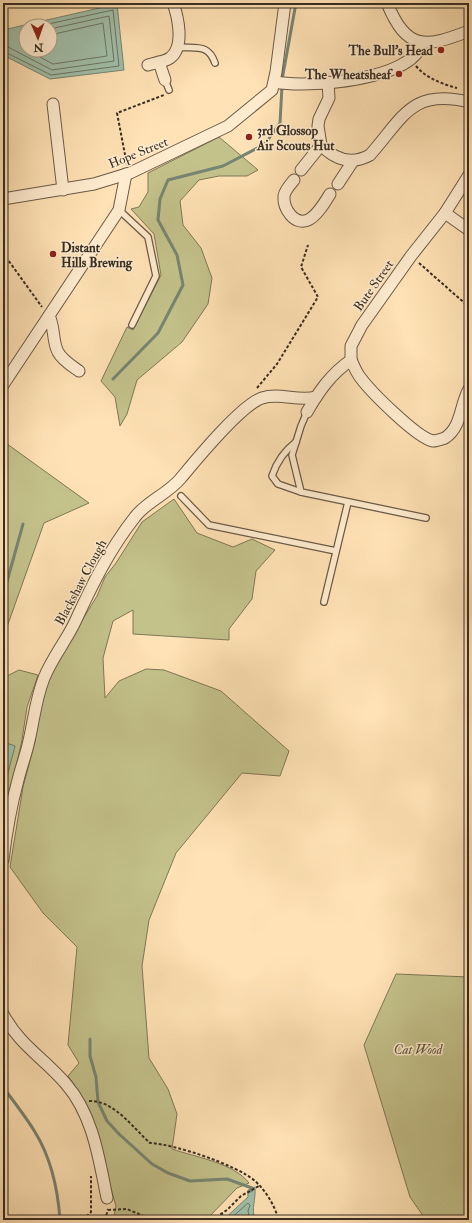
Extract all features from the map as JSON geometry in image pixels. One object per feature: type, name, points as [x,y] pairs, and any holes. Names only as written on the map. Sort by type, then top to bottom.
[{"type":"street","points":[[148,65],[169,58],[176,52],[178,42],[177,14],[173,3]]},
{"type":"street","points":[[285,3],[280,82],[328,82],[370,77],[398,66],[411,58],[420,50],[422,43]]},
{"type":"street","points":[[387,3],[393,18],[404,33],[414,40],[422,43],[442,42],[469,31]]},
{"type":"street","points":[[159,62],[167,85]]},
{"type":"street","name":"Hope Street","points":[[3,199],[63,190],[128,174],[228,126],[270,94],[280,82]]},
{"type":"street","points":[[328,82],[329,98],[319,119],[318,126],[321,146],[334,156],[352,161],[362,160],[370,155],[407,111],[417,104],[431,99],[446,98],[469,102]]},
{"type":"street","points":[[53,104],[63,190]]},
{"type":"street","points":[[302,170],[321,146]]},
{"type":"street","points":[[338,184],[352,161]]},
{"type":"street","points":[[3,385],[119,210],[128,174]]},
{"type":"street","name":"Bute Street","points":[[351,360],[352,346],[362,325],[411,256],[445,213],[469,175]]},
{"type":"street","points":[[294,180],[286,190],[284,198],[290,215],[295,219],[302,221],[308,220],[314,215],[330,194]]},
{"type":"street","points":[[445,213],[469,230]]},
{"type":"street","points":[[49,316],[53,324],[58,352],[65,360],[79,371]]},
{"type":"street","points":[[307,412],[336,370],[351,360],[360,377],[386,405],[425,437],[434,441],[445,438],[453,429],[461,414],[469,389]]},
{"type":"street","name":"Blackshaw Clough","points":[[3,860],[18,780],[28,744],[34,705],[50,664],[71,630],[98,571],[116,542],[136,516],[179,481],[203,452],[243,411],[262,398],[283,397],[305,400],[316,397]]},
{"type":"street","points":[[3,1014],[21,1041],[65,1083],[80,1105],[88,1120],[107,1198]]},
{"type":"lane","points":[[177,48],[207,49],[212,52],[215,63]]},
{"type":"lane","points":[[119,210],[148,237],[156,276],[132,325]]},
{"type":"lane","points":[[301,492],[292,454],[307,412]]},
{"type":"lane","points":[[296,442],[288,448],[276,463],[272,476],[278,484],[301,492],[426,518]]},
{"type":"lane","points":[[181,496],[209,525],[336,551]]},
{"type":"lane","points":[[324,602],[348,502]]},
{"type":"path","points":[[465,3],[469,14]]},
{"type":"path","points":[[411,58],[419,70],[428,76],[441,84],[459,89]]},
{"type":"path","points":[[128,174],[117,113],[138,104],[170,94],[167,85]]},
{"type":"path","points":[[254,394],[260,383],[277,364],[318,297],[301,267],[308,245]]},
{"type":"path","points":[[3,253],[49,316]]},
{"type":"path","points":[[411,256],[469,307]]},
{"type":"path","points":[[80,1105],[90,1100],[108,1104],[133,1125],[150,1144],[164,1144],[208,1158],[241,1172],[255,1181],[265,1191],[272,1201],[279,1220]]},
{"type":"path","points":[[83,1220],[91,1212],[91,1174]]},
{"type":"path","points":[[217,1220],[241,1196],[259,1186]]},
{"type":"path","points":[[108,1210],[127,1208],[153,1220]]},
{"type":"path","points":[[212,1220],[227,1210]]},
{"type":"green space","points":[[219,137],[258,170],[247,176],[219,176],[199,180],[180,201],[183,225],[201,248],[212,278],[208,304],[182,342],[137,380],[127,414],[120,426],[115,397],[101,381],[127,327],[133,330],[161,275],[154,234],[131,209],[139,207],[148,192],[148,173]]},
{"type":"green space","points":[[3,441],[89,503],[44,523],[3,638]]},
{"type":"green space","points":[[174,499],[197,533],[233,547],[252,539],[275,550],[256,571],[252,599],[229,629],[229,640],[133,634],[133,610],[113,621],[103,658],[105,698],[119,681],[146,669],[164,670],[221,691],[289,751],[280,776],[242,773],[176,853],[149,920],[142,966],[149,1058],[168,1089],[177,1114],[172,1149],[203,1158],[234,1170],[249,1183],[237,1188],[206,1220],[113,1220],[116,1206],[93,1122],[78,1091],[68,1076],[79,1063],[68,1045],[77,947],[43,913],[10,867],[23,787],[35,742],[38,716],[49,679],[64,650],[97,596],[105,577],[116,563],[142,522]]},
{"type":"green space","points":[[19,670],[38,675],[27,707],[22,740],[3,825],[3,791],[15,746],[3,742],[3,674],[7,676]]},
{"type":"green space","name":"Cat Wood","points":[[396,974],[469,977],[469,1220],[426,1220],[410,1197],[364,1045]]},
{"type":"water","points":[[117,4],[124,70],[50,79],[3,55],[3,30],[18,27],[18,58],[58,58],[58,18],[56,18]]},
{"type":"water","points":[[3,742],[15,746],[3,791]]},
{"type":"water","points":[[255,1187],[253,1211],[255,1220],[223,1220],[248,1197],[248,1190]]},
{"type":"waterway","name":"Blackshaw Clough","points":[[282,80],[296,3]]},
{"type":"waterway","name":"Blackshaw Clough","points":[[113,379],[158,333],[183,285],[177,255],[158,220],[160,199],[168,180],[223,166],[265,144],[280,123],[282,86]]},
{"type":"waterway","name":"Blackshaw Clough","points":[[3,596],[23,524]]},
{"type":"waterway","points":[[90,1039],[90,1056],[96,1077],[98,1102],[107,1121],[119,1134],[152,1164],[168,1173],[190,1181],[227,1179],[252,1188],[251,1191]]},
{"type":"waterway","name":"Blackshaw Clough","points":[[3,1087],[41,1142],[53,1175],[58,1198],[60,1220]]},
{"type":"place","name":"The Bull's Head","points":[[441,50]]},
{"type":"place","name":"The Wheatsheaf","points":[[399,74]]},
{"type":"place","name":"3rd Glossop Air Scouts Hut","points":[[249,137]]},
{"type":"place","name":"Distant Hills Brewing","points":[[53,254]]}]
